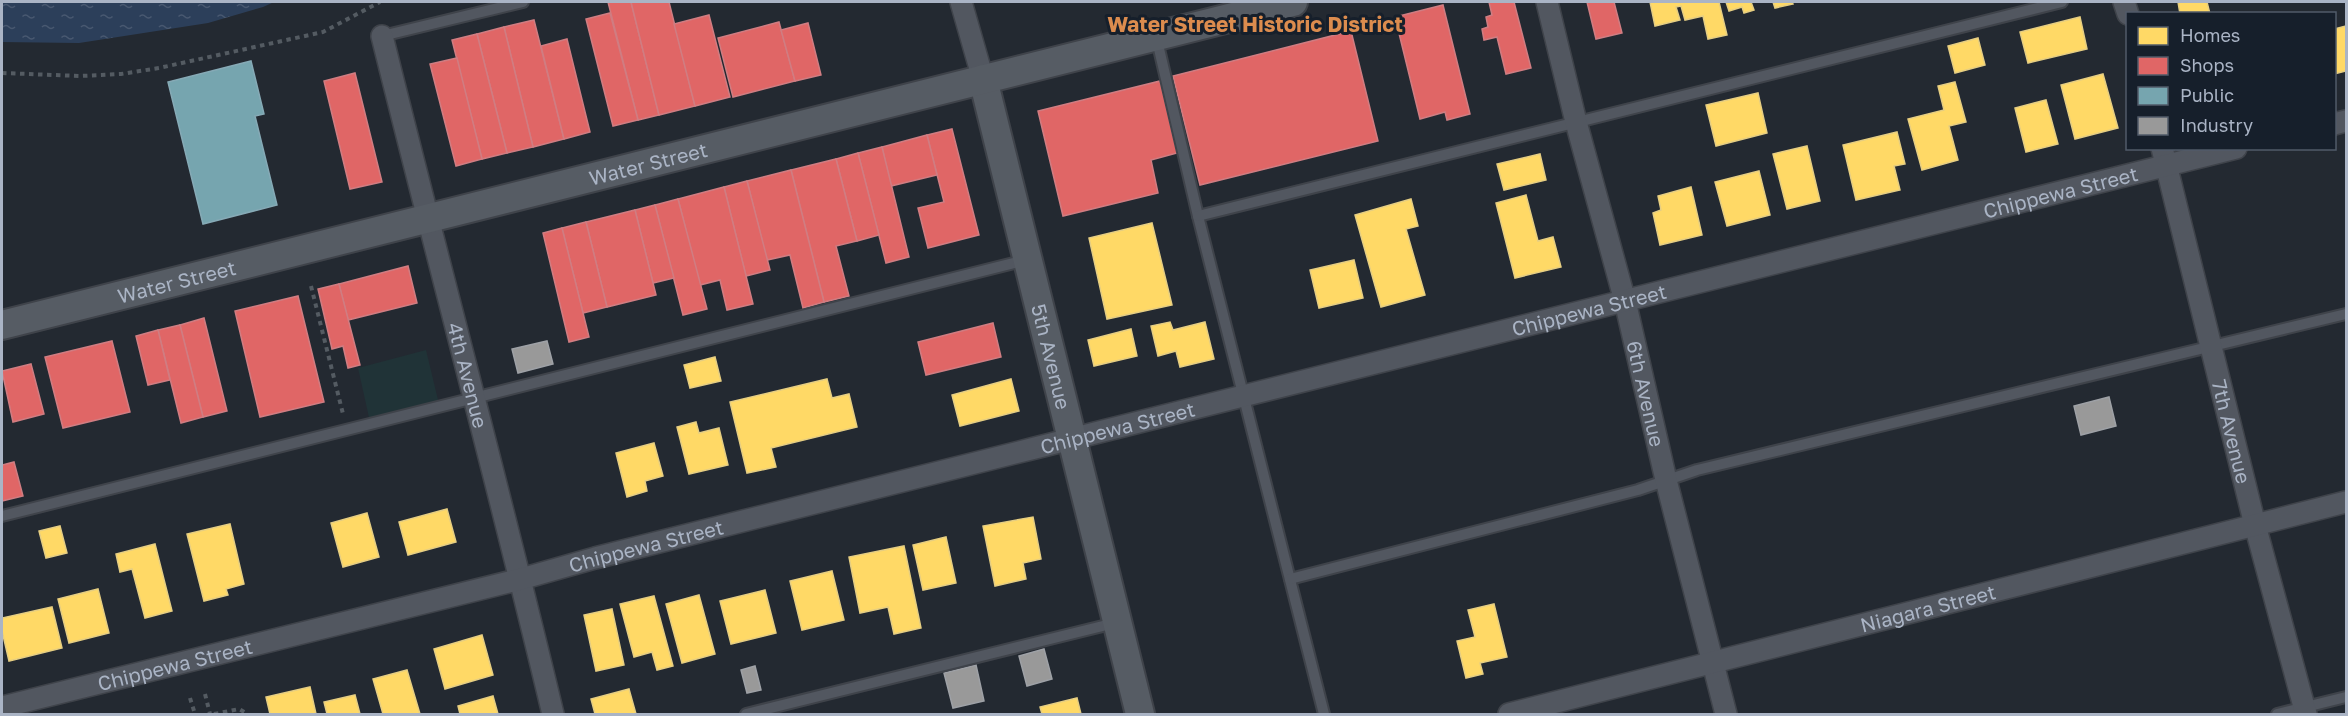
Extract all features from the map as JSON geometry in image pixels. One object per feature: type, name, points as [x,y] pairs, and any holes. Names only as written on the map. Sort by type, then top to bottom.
[{"type":"main road","name":"Water Street","points":[[2,325],[1293,2]]},
{"type":"main road","name":"5th Avenue","points":[[982,79],[1140,714]]},
{"type":"street","name":"5th Avenue","points":[[961,2],[982,79]]},
{"type":"street","name":"6th Avenue","points":[[1547,2],[1576,122],[1625,301],[1666,480],[1726,714]]},
{"type":"street","name":"4th Avenue","points":[[382,36],[521,579],[553,714]]},
{"type":"street","name":"Chippewa Street","points":[[2,707],[1625,301],[2164,157],[2220,150]]},
{"type":"street","name":"7th Avenue","points":[[2164,157],[2255,525],[2305,711]]},
{"type":"street","name":"Niagara Street","points":[[1509,714],[2346,502]]},
{"type":"lane","points":[[382,36],[523,2]]},
{"type":"lane","points":[[1198,216],[2062,2]]},
{"type":"lane","points":[[1156,36],[1198,216],[1324,714]]},
{"type":"lane","points":[[2,516],[474,400],[1027,260]]},
{"type":"lane","points":[[1290,579],[1638,490],[1697,470],[2346,314]]},
{"type":"lane","points":[[746,714],[1117,622]]},
{"type":"lane","points":[[2277,714],[2305,711],[2346,697]]},
{"type":"path","points":[[2,73],[80,76],[120,74],[159,68],[323,32],[380,2]]},
{"type":"path","points":[[311,286],[347,431]]},
{"type":"path","points":[[205,694],[212,714],[239,709],[248,714]]},
{"type":"path","points":[[190,698],[195,714]]},
{"type":"green space","points":[[426,350],[439,404],[370,422],[358,368]]},
{"type":"water","points":[[2,2],[274,2],[208,23],[79,43],[2,42]]},
{"type":"building: Homes","points":[[1650,2],[1719,2],[1727,35],[1708,39],[1703,16],[1685,20],[1681,6],[1676,7],[1680,20],[1655,26]]},
{"type":"building: Homes","points":[[1726,2],[1751,2],[1754,10],[1744,13],[1742,7],[1729,11]]},
{"type":"building: Homes","points":[[1773,2],[1792,2],[1793,4],[1775,8]]},
{"type":"building: Homes","points":[[2178,2],[2207,2],[2210,12],[2180,12]]},
{"type":"building: Homes","points":[[2080,17],[2087,49],[2028,63],[2020,32]]},
{"type":"building: Homes","points":[[2346,26],[2346,71],[2336,74],[2336,28]]},
{"type":"building: Homes","points":[[1978,38],[1985,65],[1955,73],[1948,46]]},
{"type":"building: Homes","points":[[2103,74],[2118,128],[2075,139],[2061,85]]},
{"type":"building: Homes","points":[[1955,82],[1966,122],[1949,126],[1958,160],[1922,170],[1908,119],[1944,110],[1938,86]]},
{"type":"building: Homes","points":[[1758,93],[1767,133],[1716,146],[1706,105]]},
{"type":"building: Homes","points":[[2046,100],[2058,144],[2026,152],[2015,108]]},
{"type":"building: Homes","points":[[1897,132],[1905,164],[1894,166],[1900,190],[1856,200],[1843,145]]},
{"type":"building: Homes","points":[[1807,146],[1820,201],[1787,209],[1773,154]]},
{"type":"building: Homes","points":[[1540,154],[1546,180],[1504,190],[1497,164]]},
{"type":"building: Homes","points":[[1759,171],[1770,215],[1727,226],[1715,182]]},
{"type":"building: Homes","points":[[1691,187],[1702,235],[1660,245],[1653,213],[1661,210],[1658,196]]},
{"type":"building: Homes","points":[[1526,195],[1538,241],[1553,237],[1561,267],[1515,278],[1496,203]]},
{"type":"building: Homes","points":[[1411,199],[1418,226],[1406,229],[1425,295],[1381,307],[1355,215]]},
{"type":"building: Homes","points":[[1152,223],[1172,305],[1107,319],[1089,238]]},
{"type":"building: Homes","points":[[1354,260],[1363,298],[1319,308],[1310,270]]},
{"type":"building: Homes","points":[[1170,322],[1173,330],[1205,322],[1214,359],[1180,367],[1176,351],[1158,356],[1151,326]]},
{"type":"building: Homes","points":[[1131,329],[1137,356],[1094,366],[1088,340]]},
{"type":"building: Homes","points":[[715,357],[721,381],[690,388],[684,365]]},
{"type":"building: Homes","points":[[827,379],[832,398],[849,394],[857,427],[771,448],[776,467],[747,473],[730,402]]},
{"type":"building: Homes","points":[[1011,379],[1019,411],[960,426],[952,395]]},
{"type":"building: Homes","points":[[696,422],[699,433],[719,428],[728,465],[689,474],[677,427]]},
{"type":"building: Homes","points":[[654,443],[663,476],[645,481],[647,491],[627,497],[616,453]]},
{"type":"building: Homes","points":[[447,509],[456,542],[408,555],[399,522]]},
{"type":"building: Homes","points":[[367,513],[379,557],[343,567],[331,523]]},
{"type":"building: Homes","points":[[1033,517],[1041,559],[1023,563],[1026,579],[995,586],[983,526]]},
{"type":"building: Homes","points":[[230,524],[244,584],[226,589],[228,595],[204,601],[187,534]]},
{"type":"building: Homes","points":[[60,526],[67,553],[46,558],[39,531]]},
{"type":"building: Homes","points":[[946,537],[956,583],[923,590],[913,545]]},
{"type":"building: Homes","points":[[155,544],[172,611],[145,618],[132,569],[120,572],[116,554]]},
{"type":"building: Homes","points":[[904,546],[921,628],[894,634],[888,607],[860,613],[849,557]]},
{"type":"building: Homes","points":[[832,571],[844,620],[802,630],[790,581]]},
{"type":"building: Homes","points":[[98,589],[109,633],[69,643],[58,599]]},
{"type":"building: Homes","points":[[765,590],[776,633],[731,644],[720,601]]},
{"type":"building: Homes","points":[[699,595],[715,654],[682,663],[666,604]]},
{"type":"building: Homes","points":[[654,596],[673,666],[657,670],[652,652],[634,657],[620,604]]},
{"type":"building: Homes","points":[[1494,604],[1507,657],[1480,663],[1483,674],[1466,678],[1457,641],[1475,637],[1468,610]]},
{"type":"building: Homes","points":[[52,607],[62,648],[9,661],[2,631],[2,618]]},
{"type":"building: Homes","points":[[612,609],[624,665],[596,671],[584,615]]},
{"type":"building: Homes","points":[[482,635],[493,675],[445,689],[434,649]]},
{"type":"building: Homes","points":[[407,670],[420,714],[383,714],[373,679]]},
{"type":"building: Homes","points":[[310,687],[316,714],[270,714],[266,697]]},
{"type":"building: Homes","points":[[629,689],[636,714],[595,714],[591,699]]},
{"type":"building: Homes","points":[[355,695],[360,714],[327,714],[324,702]]},
{"type":"building: Homes","points":[[493,696],[498,714],[460,714],[458,706]]},
{"type":"building: Homes","points":[[1077,698],[1081,714],[1042,714],[1040,707]]},
{"type":"building: Shops","points":[[608,2],[631,2],[659,115],[638,120]]},
{"type":"building: Shops","points":[[631,2],[669,2],[695,106],[659,115]]},
{"type":"building: Shops","points":[[1489,2],[1514,2],[1531,68],[1506,74],[1497,37],[1484,40],[1482,29],[1488,27],[1486,17],[1492,15]]},
{"type":"building: Shops","points":[[1587,2],[1614,2],[1622,33],[1596,39]]},
{"type":"building: Shops","points":[[1443,5],[1470,114],[1447,120],[1445,112],[1420,119],[1395,17]]},
{"type":"building: Shops","points":[[610,13],[638,120],[613,126],[586,19]]},
{"type":"building: Shops","points":[[709,15],[730,97],[695,106],[674,24]]},
{"type":"building: Shops","points":[[534,20],[564,139],[533,147],[504,27]]},
{"type":"building: Shops","points":[[779,22],[795,81],[733,97],[718,38]]},
{"type":"building: Shops","points":[[808,23],[821,75],[795,81],[781,30]]},
{"type":"building: Shops","points":[[504,27],[533,147],[507,153],[477,34]]},
{"type":"building: Shops","points":[[1351,31],[1378,141],[1200,185],[1173,76]]},
{"type":"building: Shops","points":[[477,34],[507,153],[482,159],[452,40]]},
{"type":"building: Shops","points":[[567,39],[590,132],[564,139],[541,46]]},
{"type":"building: Shops","points":[[457,58],[482,159],[456,166],[430,64]]},
{"type":"building: Shops","points":[[355,73],[382,182],[350,189],[324,81]]},
{"type":"building: Shops","points":[[1160,81],[1177,153],[1151,160],[1158,193],[1063,216],[1038,111]]},
{"type":"building: Shops","points":[[952,129],[979,235],[928,248],[918,208],[944,202],[927,135]]},
{"type":"building: Shops","points":[[927,135],[937,175],[891,186],[882,147]]},
{"type":"building: Shops","points":[[882,147],[909,257],[886,263],[858,153]]},
{"type":"building: Shops","points":[[858,153],[879,235],[857,241],[836,159]]},
{"type":"building: Shops","points":[[836,159],[857,241],[836,246],[849,296],[824,302],[791,170]]},
{"type":"building: Shops","points":[[791,170],[824,302],[803,308],[790,255],[767,260],[747,181]]},
{"type":"building: Shops","points":[[747,181],[770,270],[746,276],[724,187]]},
{"type":"building: Shops","points":[[724,187],[753,304],[727,310],[720,280],[700,285],[678,199]]},
{"type":"building: Shops","points":[[678,199],[707,309],[683,315],[655,205]]},
{"type":"building: Shops","points":[[655,205],[674,278],[653,283],[635,210]]},
{"type":"building: Shops","points":[[635,210],[656,295],[607,307],[586,222]]},
{"type":"building: Shops","points":[[586,222],[607,307],[583,313],[562,228]]},
{"type":"building: Shops","points":[[562,228],[589,337],[569,342],[543,233]]},
{"type":"building: Shops","points":[[408,266],[417,303],[348,320],[339,284]]},
{"type":"building: Shops","points":[[339,284],[360,365],[348,368],[343,346],[332,349],[318,289]]},
{"type":"building: Shops","points":[[298,296],[324,402],[260,417],[235,311]]},
{"type":"building: Shops","points":[[204,318],[227,411],[203,417],[180,325]]},
{"type":"building: Shops","points":[[993,323],[1001,357],[926,375],[918,342]]},
{"type":"building: Shops","points":[[180,325],[203,417],[181,423],[158,330]]},
{"type":"building: Shops","points":[[158,330],[170,380],[148,385],[136,336]]},
{"type":"building: Shops","points":[[112,341],[130,412],[63,428],[45,357]]},
{"type":"building: Shops","points":[[31,364],[44,414],[13,422],[2,371]]},
{"type":"building: Shops","points":[[14,462],[23,496],[2,501],[2,465]]},
{"type":"building: Public","points":[[251,61],[264,114],[255,116],[277,205],[203,224],[168,82]]},
{"type":"building: Industry","points":[[547,341],[553,364],[518,373],[512,349]]},
{"type":"building: Industry","points":[[2109,397],[2116,426],[2081,435],[2074,406]]},
{"type":"building: Industry","points":[[1044,649],[1052,679],[1027,686],[1019,656]]},
{"type":"building: Industry","points":[[976,665],[984,701],[953,708],[944,673]]},
{"type":"building: Industry","points":[[755,666],[761,690],[747,693],[741,670]]},
{"type":"district","name":"Water Street Historic District","points":[[1255,24]]}]
